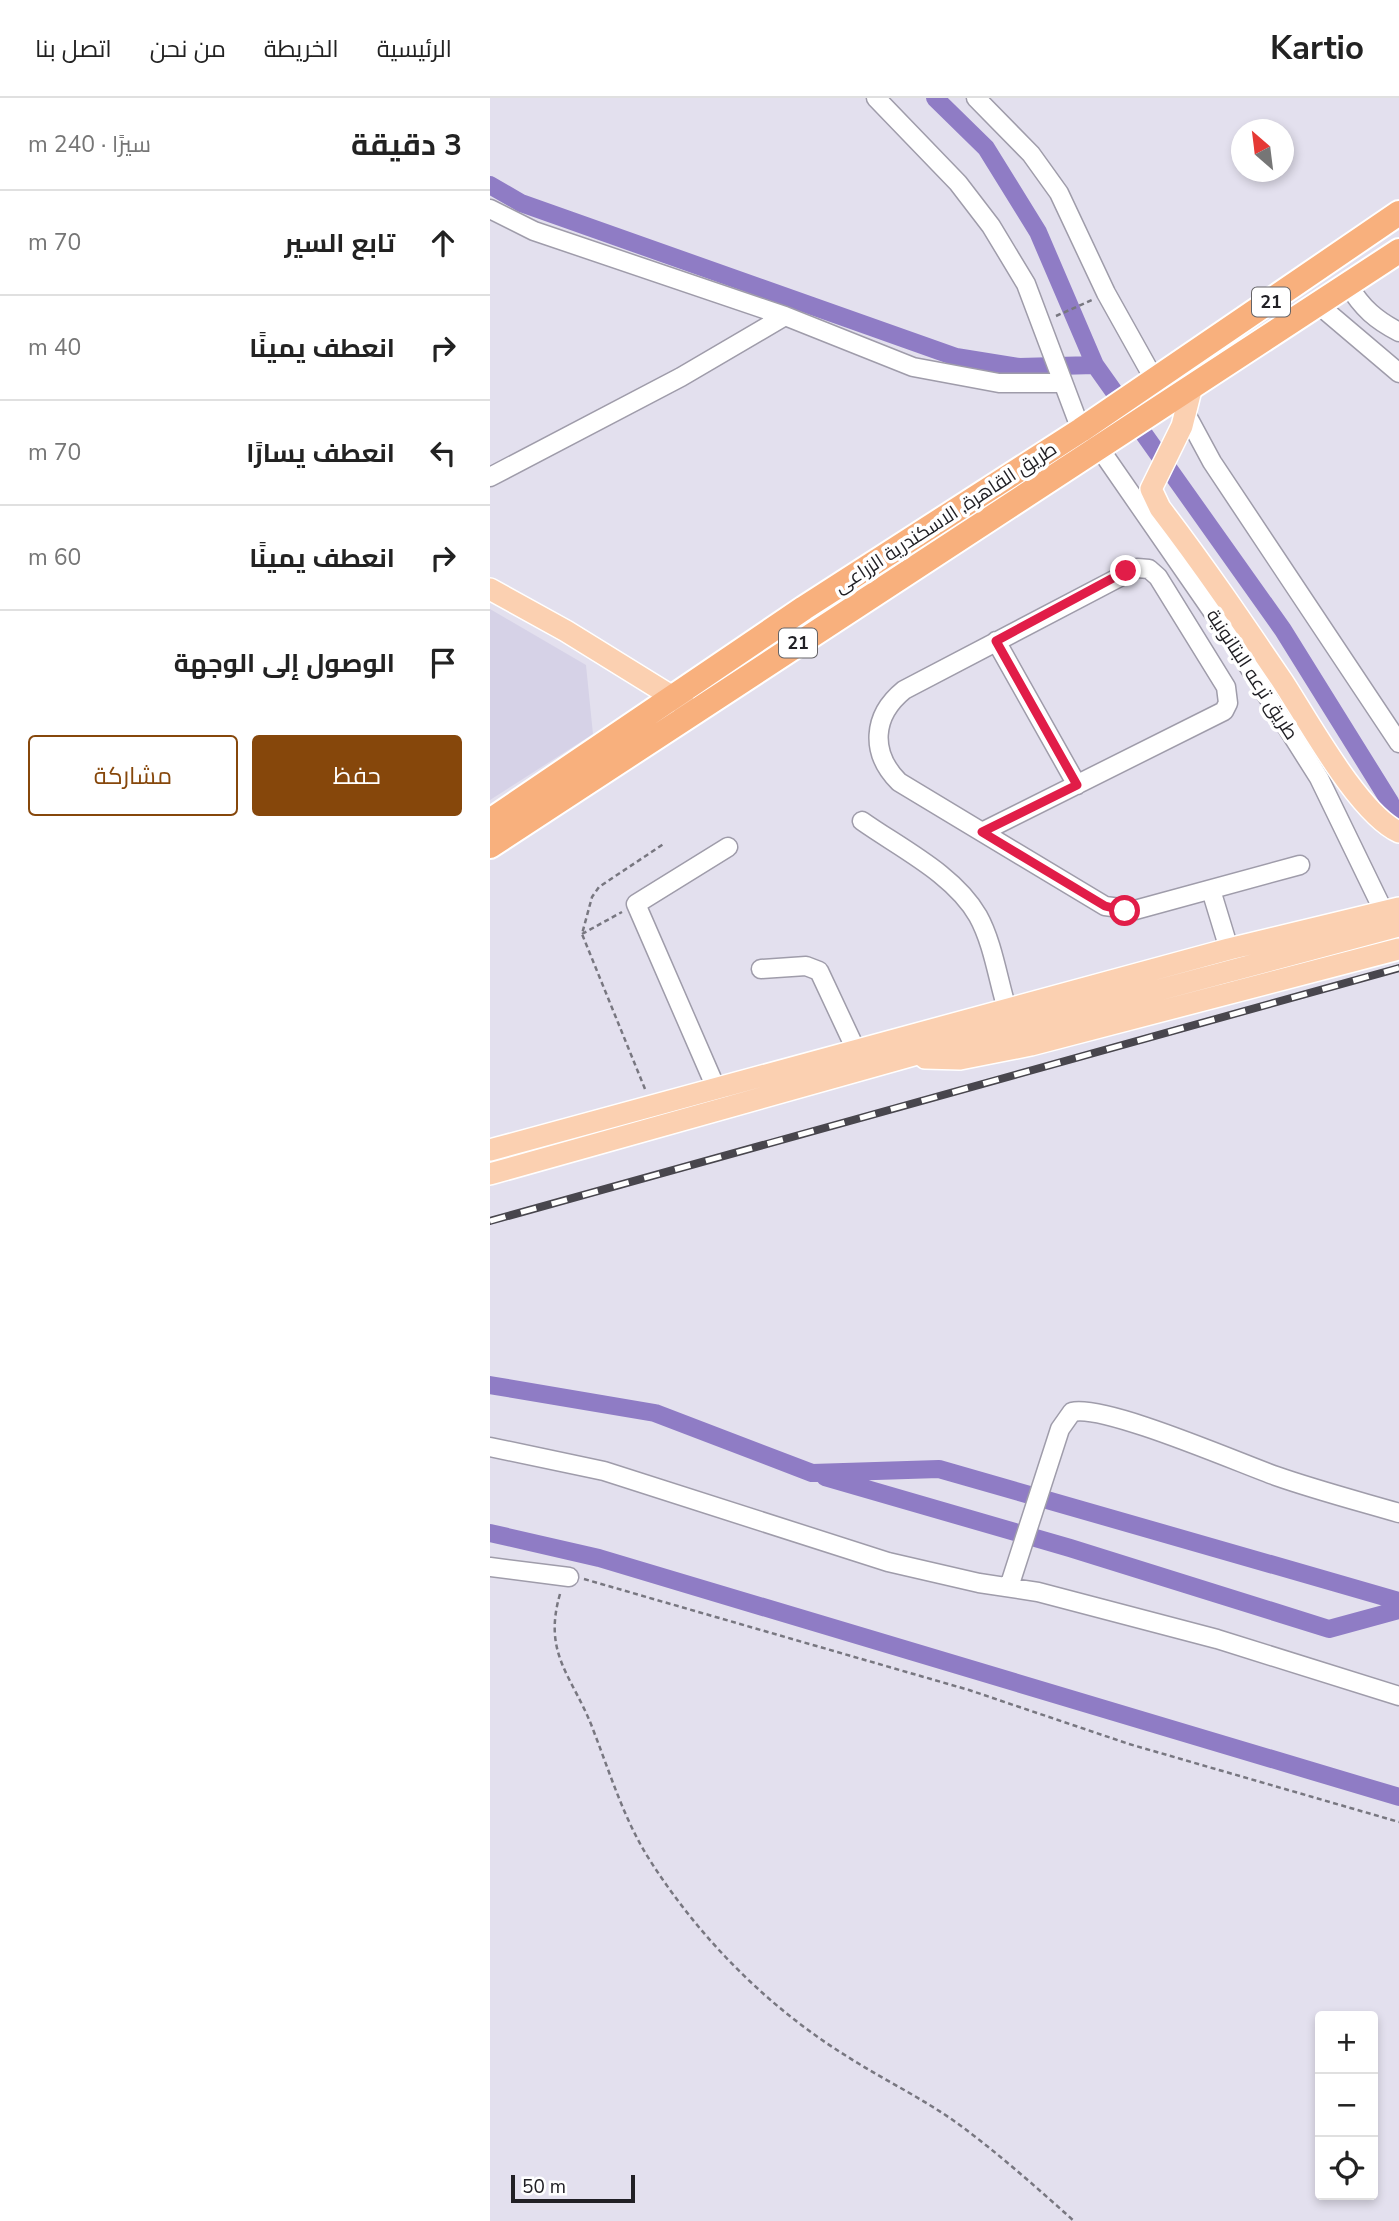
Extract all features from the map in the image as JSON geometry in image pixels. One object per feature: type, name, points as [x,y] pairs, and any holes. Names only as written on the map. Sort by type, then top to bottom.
[{"type":"highway","name":"طريق القاهرة, الاسكندرية الزراعى","points":[[490,821],[673,696],[1088,424],[1399,214]]},
{"type":"highway","name":"طريق القاهرة, الاسكندرية الزراعى","points":[[490,846],[1104,446],[1160,406],[1320,306],[1399,251]]},
{"type":"main road","points":[[1192,386],[1183,419],[1151,489],[1160,508],[1243,623],[1357,793],[1382,825],[1399,832]]},
{"type":"main road","points":[[491,592],[673,696],[695,712]]},
{"type":"main road","points":[[490,1150],[1229,949],[1394,915]]},
{"type":"main road","points":[[490,1174],[914,1055],[1394,915]]},
{"type":"main road","points":[[914,1055],[960,1059],[1031,1045],[1399,949]]},
{"type":"street","points":[[876,98],[979,209],[1026,284],[1059,376],[1088,424]]},
{"type":"street","points":[[976,98],[1031,154],[1059,193],[1147,384]]},
{"type":"street","points":[[490,209],[534,231],[785,316],[913,367],[999,383],[1059,376]]},
{"type":"street","points":[[1349,286],[1359,304],[1380,322],[1399,332]]},
{"type":"street","points":[[1320,306],[1399,373]]},
{"type":"street","points":[[490,477],[713,359],[785,316]]},
{"type":"street","points":[[1183,419],[1399,743]]},
{"type":"street","name":"طريق ترعه البتانونية","points":[[1104,446],[1319,778],[1394,915]]},
{"type":"street","points":[[982,832],[1224,711],[1228,704],[1226,687],[1158,576],[1149,569],[1126,571],[904,690],[888,706],[878,727],[881,757],[893,776],[982,832],[1115,909],[1135,910],[1300,865]]},
{"type":"street","points":[[996,641],[1077,785]]},
{"type":"street","points":[[862,821],[945,879],[970,904],[979,919],[1007,1009]]},
{"type":"street","points":[[716,1088],[636,904],[728,847]]},
{"type":"street","points":[[1211,890],[1229,949]]},
{"type":"street","points":[[761,969],[806,966],[819,971],[856,1050]]},
{"type":"street","points":[[1009,1587],[1060,1429],[1072,1412],[1090,1410],[1279,1477],[1399,1513]]},
{"type":"street","points":[[490,1447],[604,1471],[888,1562],[1009,1587],[1217,1639],[1399,1696]]},
{"type":"street","points":[[490,1567],[569,1577]]},
{"type":"path","points":[[1043,333],[1106,293]]},
{"type":"path","points":[[652,1105],[582,934],[592,897],[599,887],[665,843]]},
{"type":"path","points":[[582,934],[636,904]]},
{"type":"path","points":[[1074,2221],[1014,2167],[955,2122],[802,2026],[743,1975],[692,1921],[650,1861],[630,1824],[594,1730],[557,1653],[552,1632],[554,1615],[564,1583],[569,1577],[969,1690],[1129,1744],[1399,1822]]},
{"type":"shaded area","points":[[490,609],[586,665],[593,734],[490,800]]},
{"type":"waterway","points":[[935,98],[986,148],[1038,232],[1095,365],[1283,630],[1390,802],[1399,825]]},
{"type":"waterway","points":[[490,185],[521,203],[956,357],[1019,367],[1095,365]]},
{"type":"waterway","points":[[490,1385],[655,1413],[812,1473],[939,1469],[1399,1601]]},
{"type":"waterway","points":[[825,1477],[1070,1548],[1329,1629],[1399,1610]]},
{"type":"waterway","points":[[490,1533],[599,1558],[1399,1797]]},
{"type":"railway","points":[[490,1221],[1399,968]]},
{"type":"route","points":[[1125,911],[1105,906],[982,832],[1077,785],[996,641],[1126,571]]}]
